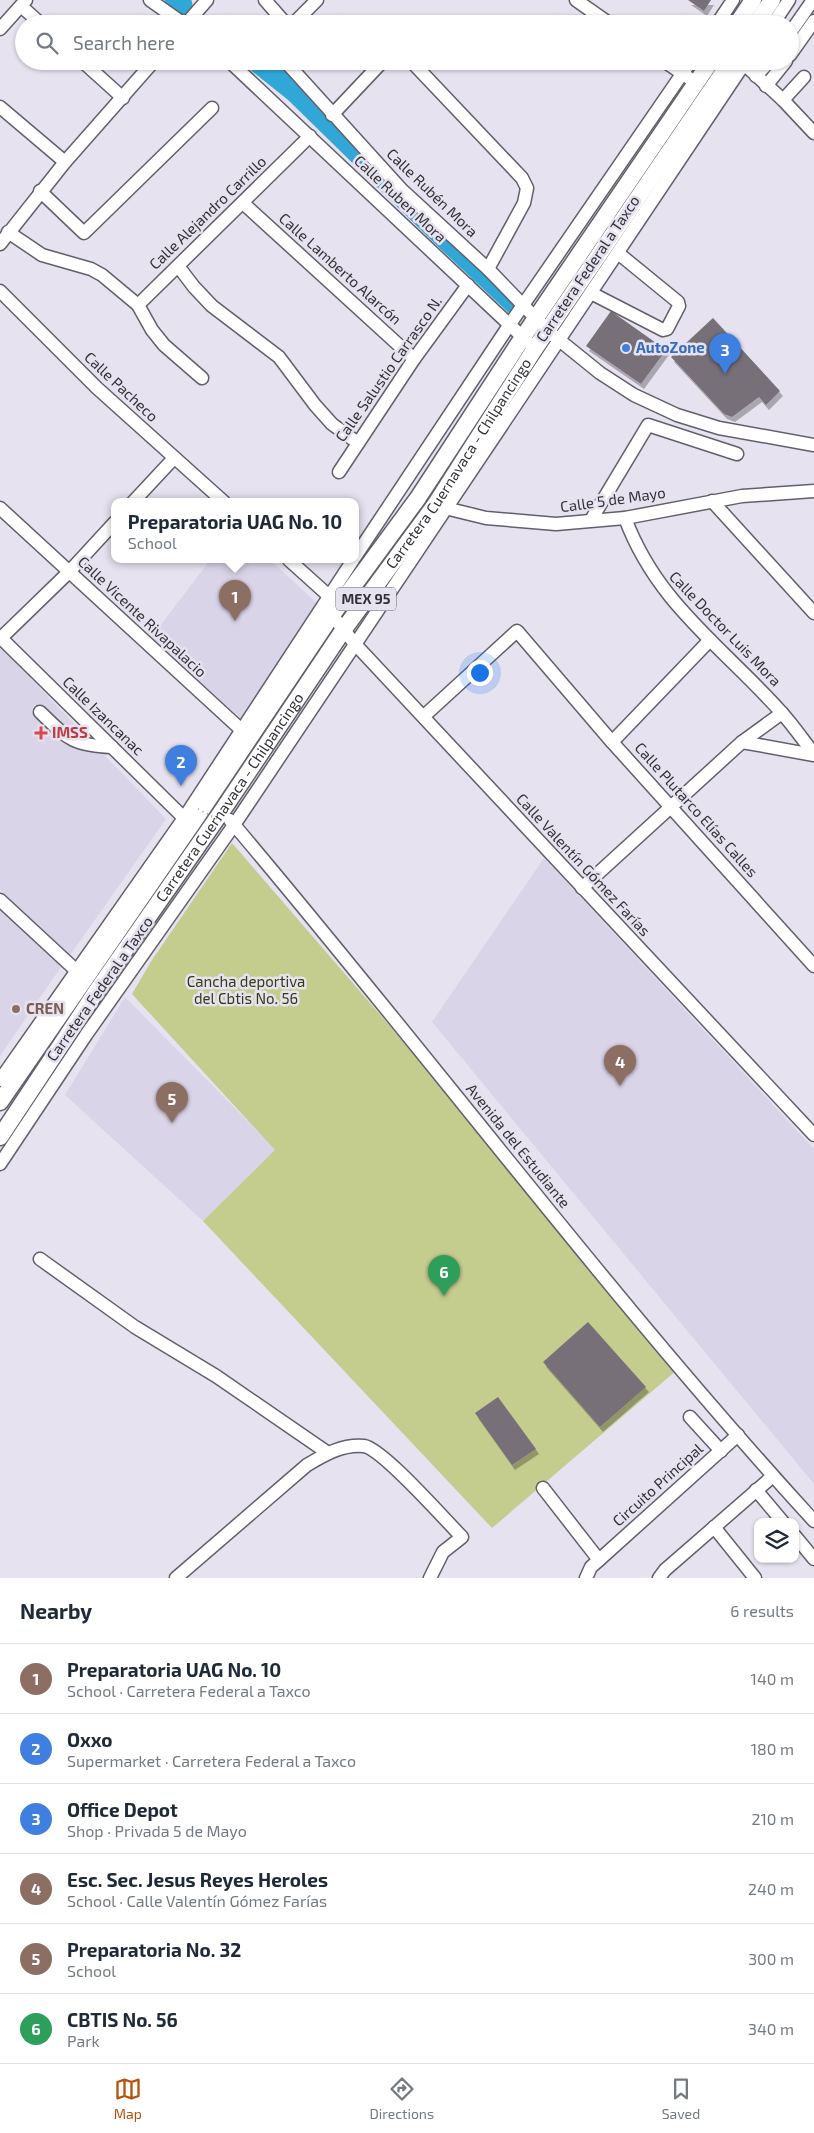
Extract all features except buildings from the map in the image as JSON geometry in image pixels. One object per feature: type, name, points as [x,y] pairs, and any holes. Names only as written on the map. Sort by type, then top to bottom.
[{"type":"main road","points":[[743,15],[753,0]]},
{"type":"main road","points":[[762,15],[772,0]]},
{"type":"main road","name":"Carretera Cuernavaca - Chilpancingo","points":[[0,1137],[98,989],[166,892],[226,819],[263,750],[344,629],[441,507],[534,350],[554,336],[703,88],[708,70]]},
{"type":"main road","name":"Carretera Cuernavaca - Chilpancingo","points":[[0,1102],[80,974],[162,858],[266,704],[418,498],[535,319],[703,88],[729,70]]},
{"type":"street","points":[[150,0],[172,15]]},
{"type":"street","points":[[193,15],[207,0]]},
{"type":"street","points":[[265,0],[278,15]]},
{"type":"street","points":[[302,15],[317,0]]},
{"type":"street","points":[[576,0],[597,15]]},
{"type":"street","points":[[723,15],[733,0]]},
{"type":"street","points":[[779,15],[789,0]]},
{"type":"street","points":[[799,20],[812,0]]},
{"type":"street","points":[[0,29],[23,3],[33,15]]},
{"type":"street","points":[[799,42],[814,21]]},
{"type":"street","points":[[92,70],[123,98]]},
{"type":"street","points":[[0,244],[40,191],[146,70]]},
{"type":"street","name":"Calle Ruben Mora","points":[[239,70],[510,324],[547,361]]},
{"type":"street","name":"Calle Rubén Mora","points":[[291,70],[402,190],[488,268],[535,319],[554,336],[634,395],[677,415],[719,428],[814,445]]},
{"type":"street","points":[[332,115],[374,70]]},
{"type":"street","points":[[420,70],[522,178],[527,188],[524,203],[488,268]]},
{"type":"street","points":[[676,70],[703,88]]},
{"type":"street","points":[[359,550],[522,306],[685,70]]},
{"type":"street","name":"Carretera Federal a Taxco","points":[[0,1164],[86,1035],[180,902],[226,819],[355,644],[441,507],[547,361],[554,336],[591,293],[735,70]]},
{"type":"street","points":[[749,70],[783,100],[814,133]]},
{"type":"street","points":[[756,76],[762,70]]},
{"type":"street","points":[[766,86],[779,70]]},
{"type":"street","points":[[783,100],[804,77]]},
{"type":"street","points":[[0,106],[65,162]]},
{"type":"street","points":[[40,191],[84,233],[212,108]]},
{"type":"street","name":"Calle Alejandro Carrillo","points":[[140,310],[178,266],[310,136]]},
{"type":"street","name":"Calle Lamberto Alarcón","points":[[243,203],[414,359]]},
{"type":"street","points":[[8,232],[42,255],[97,272],[140,310],[164,344],[202,378]]},
{"type":"street","points":[[591,293],[663,330],[667,329],[679,306],[678,302],[618,253]]},
{"type":"street","points":[[178,266],[212,306],[279,358],[326,417],[358,443]]},
{"type":"street","name":"Calle Salustio Carrasco N.","points":[[339,472],[414,359],[468,285]]},
{"type":"street","name":"Calle Pacheco","points":[[0,290],[97,388],[219,498]]},
{"type":"street","points":[[591,520],[648,425],[737,454]]},
{"type":"street","points":[[137,498],[174,458]]},
{"type":"street","name":"Calle 5 de Mayo","points":[[418,498],[441,507],[486,518],[520,523],[556,524],[625,518],[712,501],[814,491]]},
{"type":"street","points":[[712,501],[814,613]]},
{"type":"street","name":"Calle Vicente Rivapalacio","points":[[0,508],[263,750]]},
{"type":"street","name":"Calle Doctor Luis Mora","points":[[625,518],[635,545],[655,579],[682,611],[782,713],[814,754]]},
{"type":"street","points":[[1,638],[69,572],[111,526]]},
{"type":"street","points":[[292,563],[329,596]]},
{"type":"street","points":[[284,718],[266,704],[329,596],[351,563]]},
{"type":"street","name":"Calle Valentín Gómez Farías","points":[[332,615],[355,644],[814,1135]]},
{"type":"street","name":"Calle Plutarco Elías Calles","points":[[424,716],[517,632],[612,742],[814,966]]},
{"type":"street","name":"Calle Izancanac","points":[[1,638],[184,818]]},
{"type":"street","points":[[612,742],[710,640]]},
{"type":"street","points":[[40,712],[74,742],[89,746],[112,747]]},
{"type":"street","points":[[582,888],[742,742],[782,713]]},
{"type":"street","points":[[742,742],[814,754]]},
{"type":"street","points":[[162,858],[184,818],[207,791]]},
{"type":"street","name":"Avenida del Estudiante","points":[[207,791],[226,819],[570,1236],[738,1436],[814,1521]]},
{"type":"street","points":[[166,892],[180,902]]},
{"type":"street","points":[[0,900],[98,989]]},
{"type":"street","name":"Carretera Federal a Taxco","points":[[0,1080],[80,974]]},
{"type":"street","points":[[40,1259],[135,1328],[216,1376],[328,1452]]},
{"type":"street","points":[[690,1417],[721,1451]]},
{"type":"street","name":"Circuito Principal","points":[[586,1578],[591,1567],[738,1436]]},
{"type":"street","points":[[176,1578],[306,1465],[328,1452],[348,1446],[366,1446],[384,1458],[462,1537],[443,1552],[430,1578]]},
{"type":"street","points":[[659,1577],[773,1476]]},
{"type":"street","points":[[543,1488],[599,1560]]},
{"type":"street","points":[[756,1490],[780,1518]]},
{"type":"street","points":[[714,1527],[755,1578]]},
{"type":"street","points":[[799,1541],[814,1559]]},
{"type":"path","points":[[198,809],[226,819]]},
{"type":"shaded area","points":[[208,563],[273,563],[319,605],[242,719],[151,638]]},
{"type":"shaded area","name":"IMSS","points":[[0,647],[166,819],[68,958],[0,890]]},
{"type":"shaded area","points":[[544,858],[814,1149],[814,1484],[432,1022]]},
{"type":"shaded area","name":"CREN","points":[[0,901],[65,961],[0,1056]]},
{"type":"shaded area","points":[[125,997],[276,1150],[203,1221],[65,1095]]},
{"type":"green space","name":"Cancha deportiva del Cbtis No. 56","points":[[232,843],[395,1032],[677,1370],[492,1528],[203,1221],[275,1150],[132,994],[152,960]]},
{"type":"waterway","points":[[175,0],[182,5]]},
{"type":"waterway","points":[[267,70],[295,92],[441,235],[518,307]]},
{"type":"place","name":"AutoZone","points":[[626,348]]},
{"type":"place","name":"Office Depot","points":[[725,374]]},
{"type":"place","name":"Preparatoria UAG No. 10","points":[[235,621]]},
{"type":"place","name":"IMSS","points":[[41,733]]},
{"type":"place","name":"Oxxo","points":[[181,786]]},
{"type":"place","name":"CREN","points":[[16,1009]]},
{"type":"place","name":"Esc. Sec. Jesus Reyes Heroles","points":[[620,1086]]},
{"type":"place","name":"Preparatoria No. 32","points":[[172,1123]]},
{"type":"place","name":"CBTIS No. 56","points":[[444,1296]]}]
